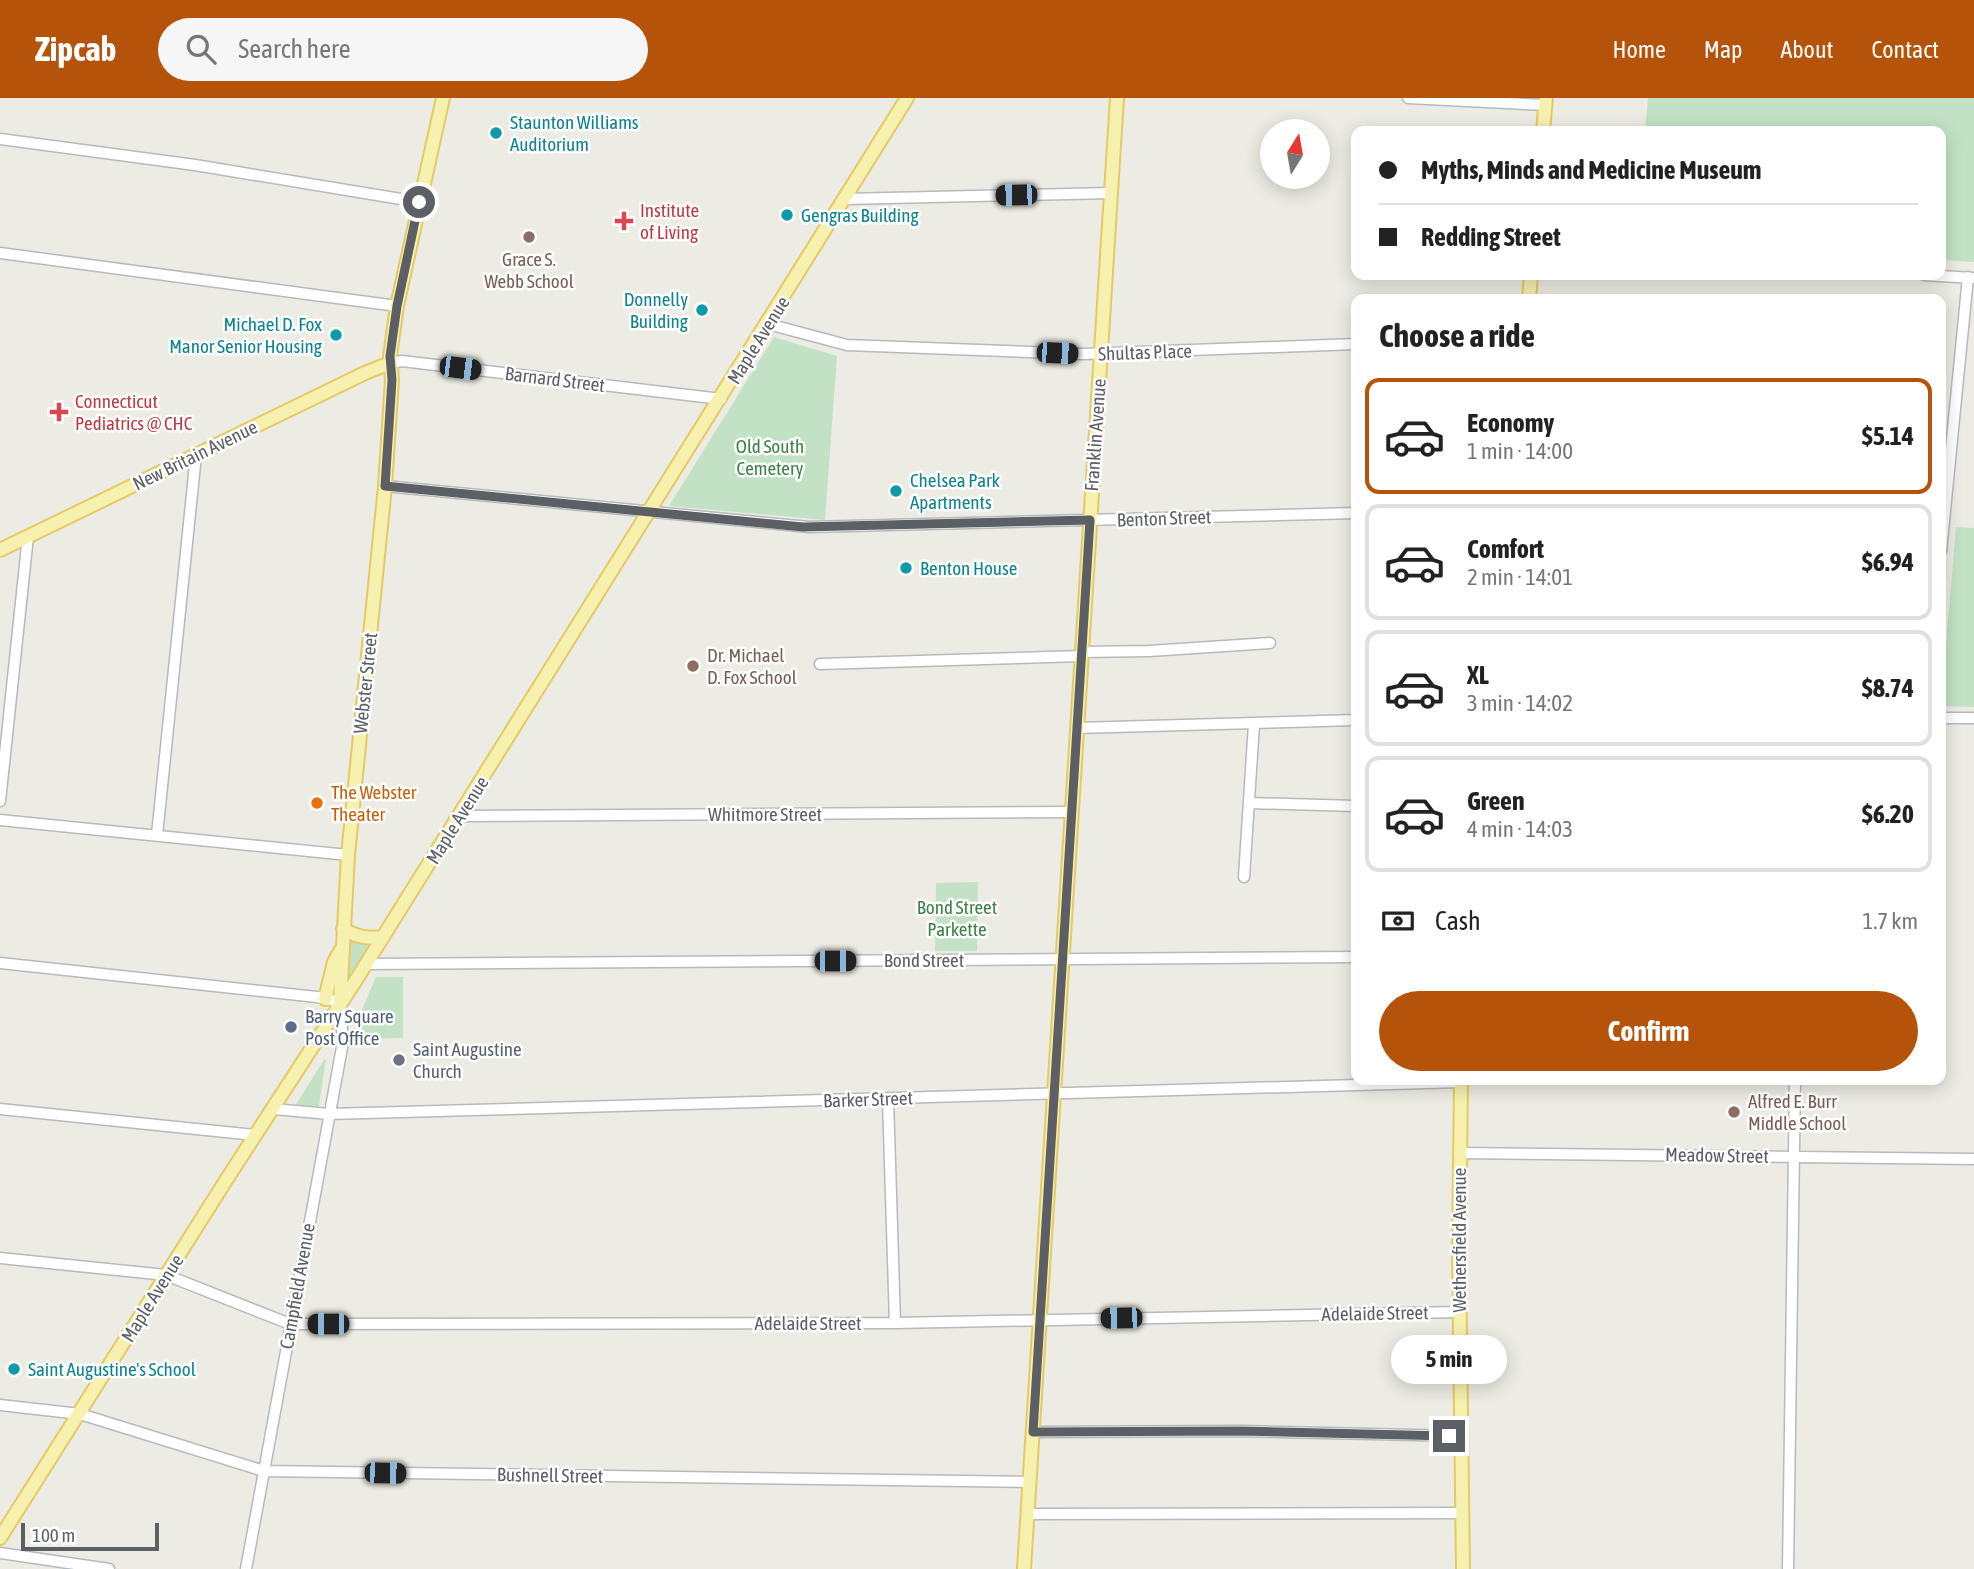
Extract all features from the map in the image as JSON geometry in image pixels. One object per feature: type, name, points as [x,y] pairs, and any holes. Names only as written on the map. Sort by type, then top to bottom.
[{"type":"main road","name":"Webster Street","points":[[340,1002],[348,855],[385,486],[392,380],[390,363],[397,306],[443,98]]},
{"type":"main road","name":"Maple Avenue","points":[[0,1538],[340,1002],[367,964],[907,98]]},
{"type":"main road","name":"Franklin Avenue","points":[[1024,1569],[1116,98]]},
{"type":"main road","points":[[1544,126],[1546,101]]},
{"type":"main road","name":"New Britain Avenue","points":[[0,550],[390,363]]},
{"type":"main road","points":[[343,929],[353,935],[370,939],[383,937]]},
{"type":"main road","points":[[325,999],[334,962],[342,948]]},
{"type":"main road","name":"Wethersfield Avenue","points":[[1461,1085],[1459,1312],[1463,1569]]},
{"type":"street","points":[[1408,98],[1546,101]]},
{"type":"street","points":[[0,139],[195,165],[419,202]]},
{"type":"street","points":[[845,199],[1111,193]]},
{"type":"street","points":[[0,253],[397,306]]},
{"type":"street","points":[[1946,276],[1971,277],[1946,505]]},
{"type":"street","name":"Shultas Place","points":[[768,324],[848,345],[1100,354],[1351,344]]},
{"type":"street","name":"Barnard Street","points":[[390,363],[404,361],[721,399]]},
{"type":"street","points":[[157,835],[196,454]]},
{"type":"street","name":"Benton Street","points":[[385,486],[809,527],[1351,513]]},
{"type":"street","points":[[0,801],[29,536]]},
{"type":"street","points":[[820,664],[1149,651],[1270,643]]},
{"type":"street","points":[[1946,718],[1974,718]]},
{"type":"street","points":[[1077,729],[1351,720]]},
{"type":"street","points":[[1244,877],[1254,724]]},
{"type":"street","points":[[1249,803],[1351,806]]},
{"type":"street","name":"Whitmore Street","points":[[459,816],[1072,813]]},
{"type":"street","points":[[0,820],[348,855]]},
{"type":"street","name":"Bond Street","points":[[367,964],[1351,957]]},
{"type":"street","points":[[0,963],[340,1002]]},
{"type":"street","name":"Campfield Avenue","points":[[246,1569],[343,1042],[340,1002]]},
{"type":"street","name":"Barker Street","points":[[274,1109],[329,1114],[1351,1085]]},
{"type":"street","points":[[1788,1569],[1795,1085]]},
{"type":"street","points":[[888,1099],[895,1323]]},
{"type":"street","points":[[0,1109],[255,1135]]},
{"type":"street","name":"Meadow Street","points":[[1459,1153],[1974,1159]]},
{"type":"street","name":"Adelaide Street","points":[[0,1258],[166,1275],[290,1324],[895,1323],[1459,1312]]},
{"type":"street","name":"Bushnell Street","points":[[0,1405],[80,1414],[264,1471],[1030,1482]]},
{"type":"street","points":[[1033,1432],[1241,1431],[1461,1436]]},
{"type":"street","points":[[1028,1514],[1462,1513]]},
{"type":"street","points":[[0,1553],[109,1569]]},
{"type":"green space","points":[[1648,98],[1974,98],[1974,262],[1946,260],[1946,126],[1645,126]]},
{"type":"green space","name":"Old South Cemetery","points":[[774,337],[837,356],[825,520],[669,506]]},
{"type":"green space","points":[[1956,527],[1974,528],[1974,707],[1946,706],[1946,645]]},
{"type":"green space","name":"Bond Street Parkette","points":[[978,882],[977,951],[935,951],[936,883]]},
{"type":"green space","points":[[349,939],[369,946],[347,980]]},
{"type":"green space","points":[[376,977],[403,977],[403,1038],[354,1039],[359,1017]]},
{"type":"green space","points":[[326,1059],[319,1106],[295,1106],[324,1060]]},
{"type":"place","name":"Staunton Williams Auditorium","points":[[496,133]]},
{"type":"place","name":"Gengras Building","points":[[787,215]]},
{"type":"place","name":"Institute of Living","points":[[624,221]]},
{"type":"place","name":"Grace S. Webb School","points":[[529,237]]},
{"type":"place","name":"Donnelly Building","points":[[702,310]]},
{"type":"place","name":"Michael D. Fox Manor Senior Housing","points":[[336,335]]},
{"type":"place","name":"Connecticut Pediatrics @ CHC","points":[[59,412]]},
{"type":"place","name":"Chelsea Park Apartments","points":[[896,491]]},
{"type":"place","name":"Benton House","points":[[906,568]]},
{"type":"place","name":"Dr. Michael D. Fox School","points":[[693,666]]},
{"type":"place","name":"The Webster Theater","points":[[317,803]]},
{"type":"place","name":"Barry Square Post Office","points":[[291,1027]]},
{"type":"place","name":"Saint Augustine Church","points":[[399,1060]]},
{"type":"place","name":"Alfred E. Burr Middle School","points":[[1734,1112]]},
{"type":"place","name":"Saint Augustine's School","points":[[14,1369]]},
{"type":"route","points":[[419,202],[397,306],[390,356],[392,380],[385,486],[803,527],[1090,520],[1033,1432],[1241,1431],[1449,1436]]}]
